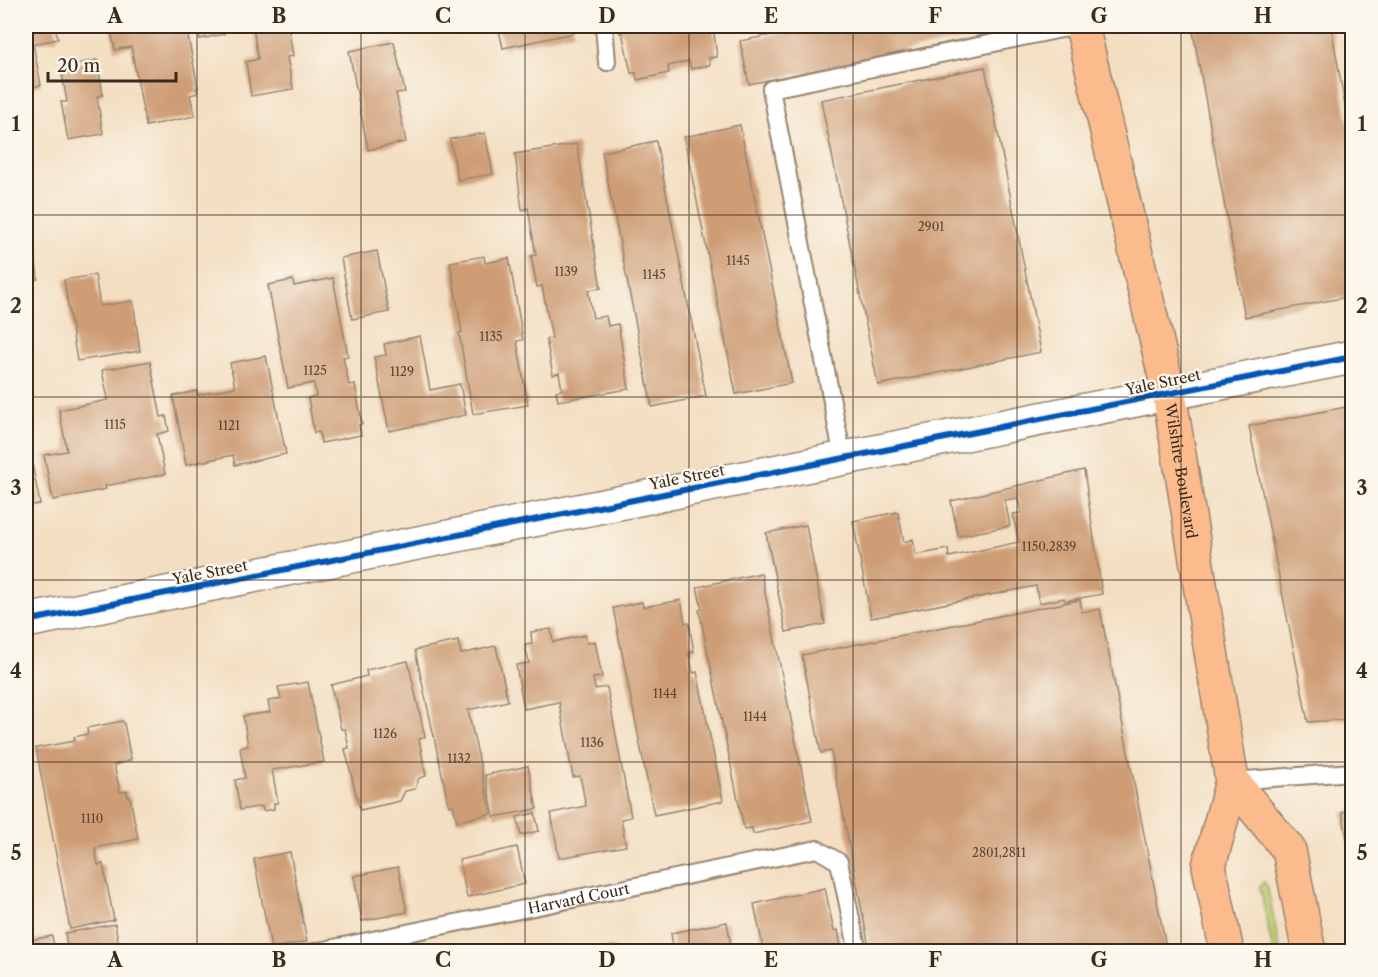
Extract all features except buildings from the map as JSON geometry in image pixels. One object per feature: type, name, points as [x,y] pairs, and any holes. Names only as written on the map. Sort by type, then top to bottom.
[{"type":"main road","name":"Wilshire Boulevard","points":[[1082,26],[1168,393],[1232,781],[1209,866],[1227,951]]},
{"type":"main road","points":[[1232,781],[1289,850],[1309,951]]},
{"type":"street","name":"Yale Street","points":[[26,621],[1353,357]]},
{"type":"lane","points":[[604,26],[606,62]]},
{"type":"lane","points":[[843,458],[771,89],[1076,26]]},
{"type":"lane","points":[[1232,781],[1353,772]]},
{"type":"lane","name":"Harvard Court","points":[[314,951],[817,849],[839,861],[858,951]]},
{"type":"green space","points":[[1264,882],[1267,886],[1280,951],[1273,951],[1260,886]]},
{"type":"cycle path","points":[[26,621],[1352,357]]}]
